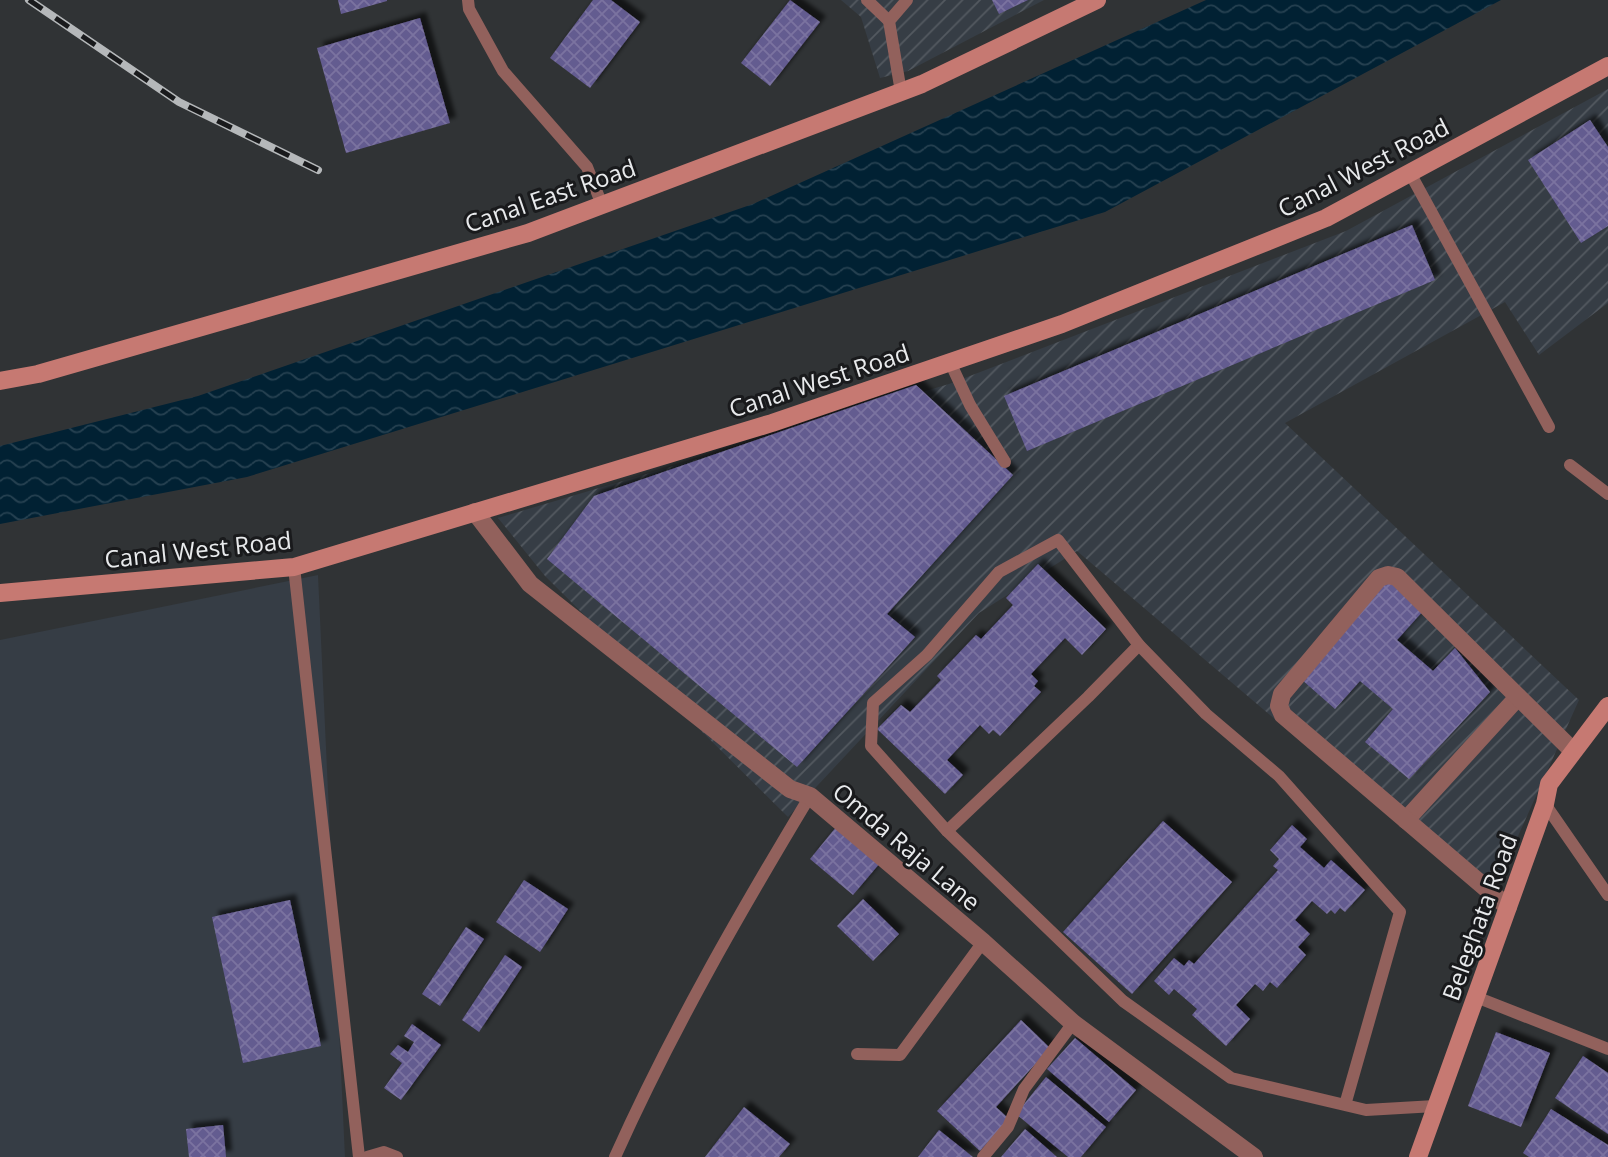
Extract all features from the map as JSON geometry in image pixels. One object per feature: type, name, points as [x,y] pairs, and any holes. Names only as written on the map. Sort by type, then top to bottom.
[{"type":"street","name":"Canal East Road","points":[[0,381],[38,374],[528,233],[901,92],[1097,0]]},
{"type":"street","name":"Canal West Road","points":[[0,593],[294,566],[772,422],[1062,324],[1326,218],[1608,66]]},
{"type":"street","name":"Omda Raja Lane","points":[[475,512],[530,584],[790,789],[810,796],[983,942],[1073,1023],[1254,1157]]},
{"type":"street","points":[[1508,907],[1283,715],[1279,706],[1282,694],[1379,578],[1388,575],[1396,577],[1573,751]]},
{"type":"street","points":[[1406,820],[1518,696]]},
{"type":"street","name":"Beleghata Road","points":[[1418,1157],[1545,804],[1549,784],[1608,706]]},
{"type":"lane","points":[[468,0],[469,9],[503,71],[587,167],[602,205]]},
{"type":"lane","points":[[867,0],[889,21],[901,92]]},
{"type":"lane","points":[[889,21],[908,0]]},
{"type":"lane","points":[[1410,173],[1549,427]]},
{"type":"lane","points":[[950,362],[970,405],[1005,462]]},
{"type":"lane","points":[[1570,465],[1608,494]]},
{"type":"lane","points":[[1345,1105],[1400,912],[1279,776],[1206,714],[1139,645],[1058,541],[999,572],[928,655],[873,703],[871,746],[947,831],[1123,1001],[1231,1079],[1366,1110],[1435,1106]]},
{"type":"lane","points":[[294,566],[359,1157]]},
{"type":"lane","points":[[947,831],[1139,645]]},
{"type":"lane","points":[[615,1157],[651,1076],[726,935],[810,796]]},
{"type":"lane","points":[[1545,804],[1608,895]]},
{"type":"lane","points":[[857,1054],[900,1055],[983,942]]},
{"type":"lane","points":[[1476,997],[1608,1049]]},
{"type":"lane","points":[[984,1157],[1008,1128],[1024,1089],[1073,1023]]},
{"type":"lane","points":[[367,1157],[384,1152],[397,1157]]},
{"type":"shaded area","points":[[841,0],[1044,0],[908,71],[880,78],[861,17]]},
{"type":"shaded area","points":[[1608,89],[1608,303],[1539,355],[1505,302],[1285,423],[1579,700],[1489,901],[1077,551],[979,613],[788,817],[545,576],[498,518],[949,384],[1346,231]]},
{"type":"shaded area","points":[[318,575],[345,1157],[0,1157],[0,640]]},
{"type":"water","points":[[1206,0],[1501,0],[1105,212],[247,477],[0,524],[0,446],[198,396],[753,204]]},
{"type":"building","points":[[338,0],[387,0],[387,1],[341,14]]},
{"type":"building","points":[[593,0],[611,0],[640,22],[590,88],[550,58]]},
{"type":"building","points":[[790,0],[820,22],[770,86],[741,63]]},
{"type":"building","points":[[992,0],[1028,0],[999,14]]},
{"type":"building","points":[[420,18],[450,123],[346,153],[317,48]]},
{"type":"building","points":[[1590,120],[1608,147],[1608,226],[1581,243],[1528,160]]},
{"type":"building","points":[[1412,225],[1435,280],[1027,451],[1004,396]]},
{"type":"building","points":[[916,385],[1013,475],[887,614],[915,637],[797,767],[547,559],[594,496]]},
{"type":"building","points":[[1038,564],[1106,629],[1082,655],[1065,638],[1031,674],[1038,681],[1034,686],[1041,692],[1000,736],[993,730],[989,734],[980,725],[947,760],[963,775],[945,794],[877,729],[901,705],[910,712],[941,680],[937,676],[976,635],[981,639],[1013,605],[1006,598]]},
{"type":"building","points":[[1387,578],[1424,610],[1397,640],[1433,671],[1455,648],[1490,692],[1409,779],[1365,742],[1393,709],[1360,681],[1335,709],[1301,679]]},
{"type":"building","points":[[1163,821],[1232,882],[1132,994],[1063,932]]},
{"type":"building","points":[[1292,825],[1307,839],[1300,847],[1324,868],[1331,860],[1365,890],[1345,912],[1340,908],[1335,914],[1331,910],[1327,914],[1312,901],[1295,920],[1310,934],[1298,947],[1306,955],[1277,988],[1270,982],[1263,991],[1255,984],[1236,1005],[1250,1019],[1226,1046],[1192,1015],[1197,1009],[1174,989],[1169,995],[1154,981],[1174,958],[1184,966],[1189,960],[1194,964],[1278,870],[1273,866],[1279,859],[1270,850]]},
{"type":"building","points":[[837,826],[880,863],[853,895],[810,859]]},
{"type":"building","points":[[524,880],[568,909],[540,952],[496,922]]},
{"type":"building","points":[[863,899],[899,934],[873,961],[837,926]]},
{"type":"building","points":[[290,900],[321,1046],[243,1063],[212,917]]},
{"type":"building","points":[[466,927],[484,939],[440,1006],[422,994]]},
{"type":"building","points":[[505,955],[522,967],[479,1032],[462,1020]]},
{"type":"building","points":[[1021,1020],[1050,1048],[996,1107],[1009,1119],[980,1151],[937,1111]]},
{"type":"building","points":[[412,1024],[441,1045],[401,1100],[384,1088],[402,1063],[390,1054],[398,1045],[408,1052],[414,1042],[404,1036]]},
{"type":"building","points":[[1496,1032],[1550,1053],[1521,1127],[1468,1106]]},
{"type":"building","points":[[1075,1038],[1136,1090],[1109,1122],[1047,1069]]},
{"type":"building","points":[[1583,1056],[1608,1073],[1608,1134],[1555,1098]]},
{"type":"building","points":[[1046,1077],[1106,1127],[1081,1157],[1068,1157],[1016,1114]]},
{"type":"building","points":[[744,1107],[790,1144],[779,1157],[705,1157]]},
{"type":"building","points":[[1551,1109],[1608,1145],[1608,1157],[1529,1157],[1523,1153]]},
{"type":"building","points":[[223,1125],[226,1157],[189,1157],[186,1129]]},
{"type":"building","points":[[1025,1129],[1057,1157],[1001,1157]]},
{"type":"building","points":[[939,1130],[973,1157],[918,1157]]},
{"type":"railway","points":[[29,0],[179,102],[318,170]]}]
